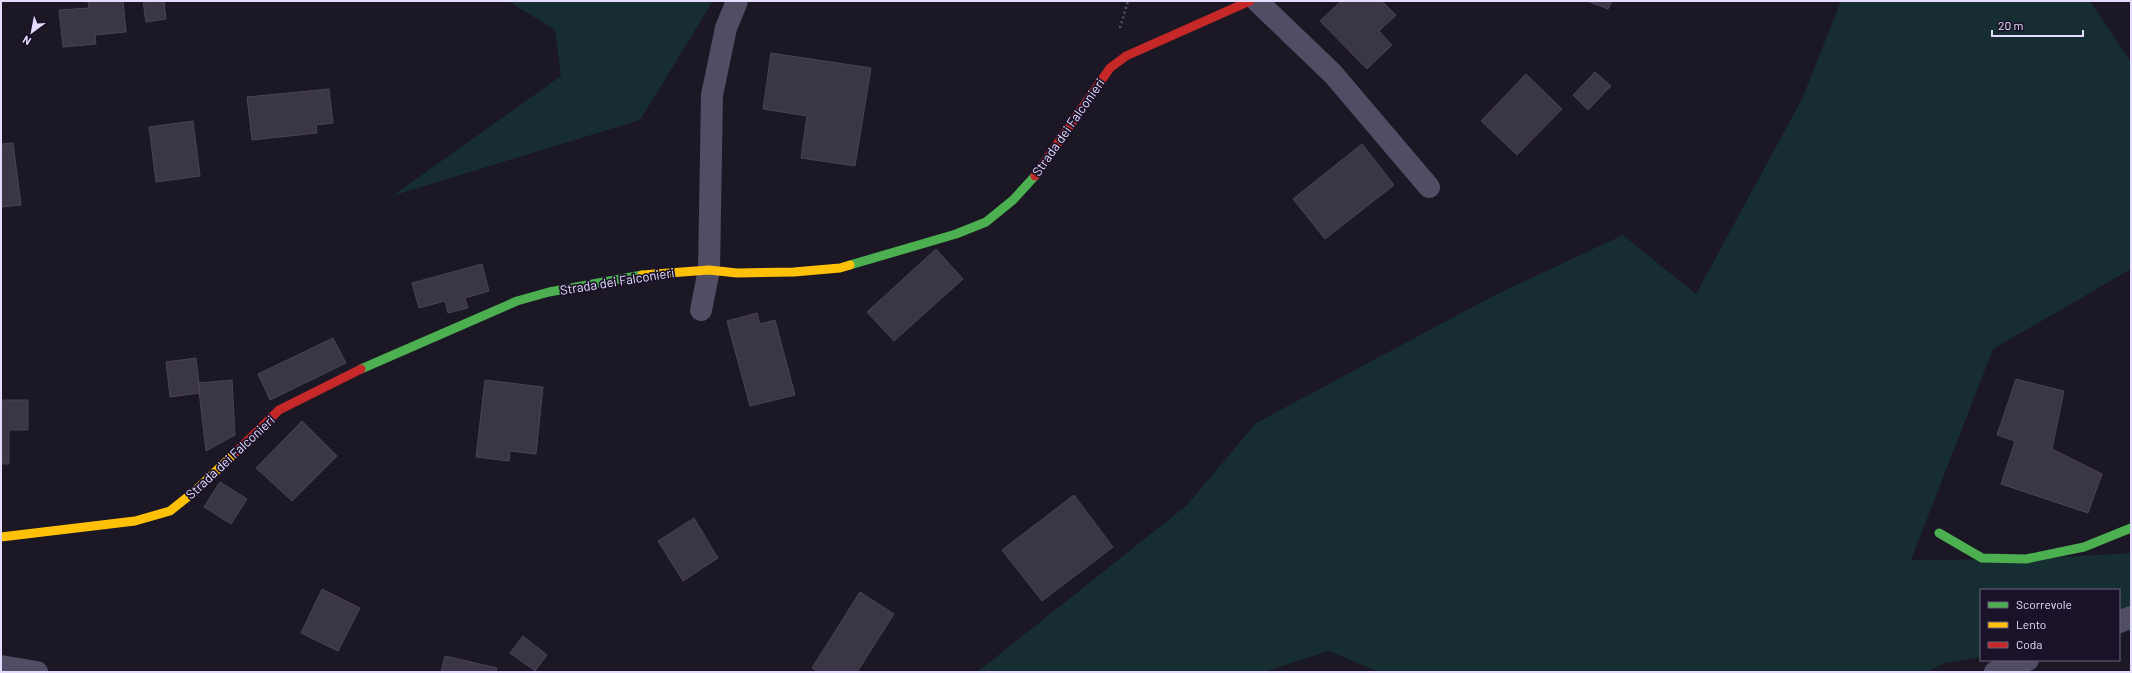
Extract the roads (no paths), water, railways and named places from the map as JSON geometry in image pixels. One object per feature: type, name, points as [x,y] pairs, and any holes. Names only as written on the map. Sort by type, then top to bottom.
[{"type":"street","points":[[701,310],[709,270],[712,95],[726,28],[737,1]]},
{"type":"street","name":"Strada dei Falconieri","points":[[1,537],[135,522],[170,511],[195,491],[278,410],[341,378],[518,300],[549,292],[648,274],[709,270],[744,273],[794,272],[840,268],[956,234],[986,222],[1012,200],[1040,170],[1110,68],[1126,56],[1250,1]]},
{"type":"street","points":[[1257,1],[1333,74],[1429,187]]},
{"type":"street","points":[[1939,533],[1982,558],[2026,559],[2084,547],[2131,528]]},
{"type":"street","points":[[2120,622],[2131,617]]},
{"type":"street","points":[[1995,672],[2025,661]]},
{"type":"street","points":[[1,666],[37,672]]}]
